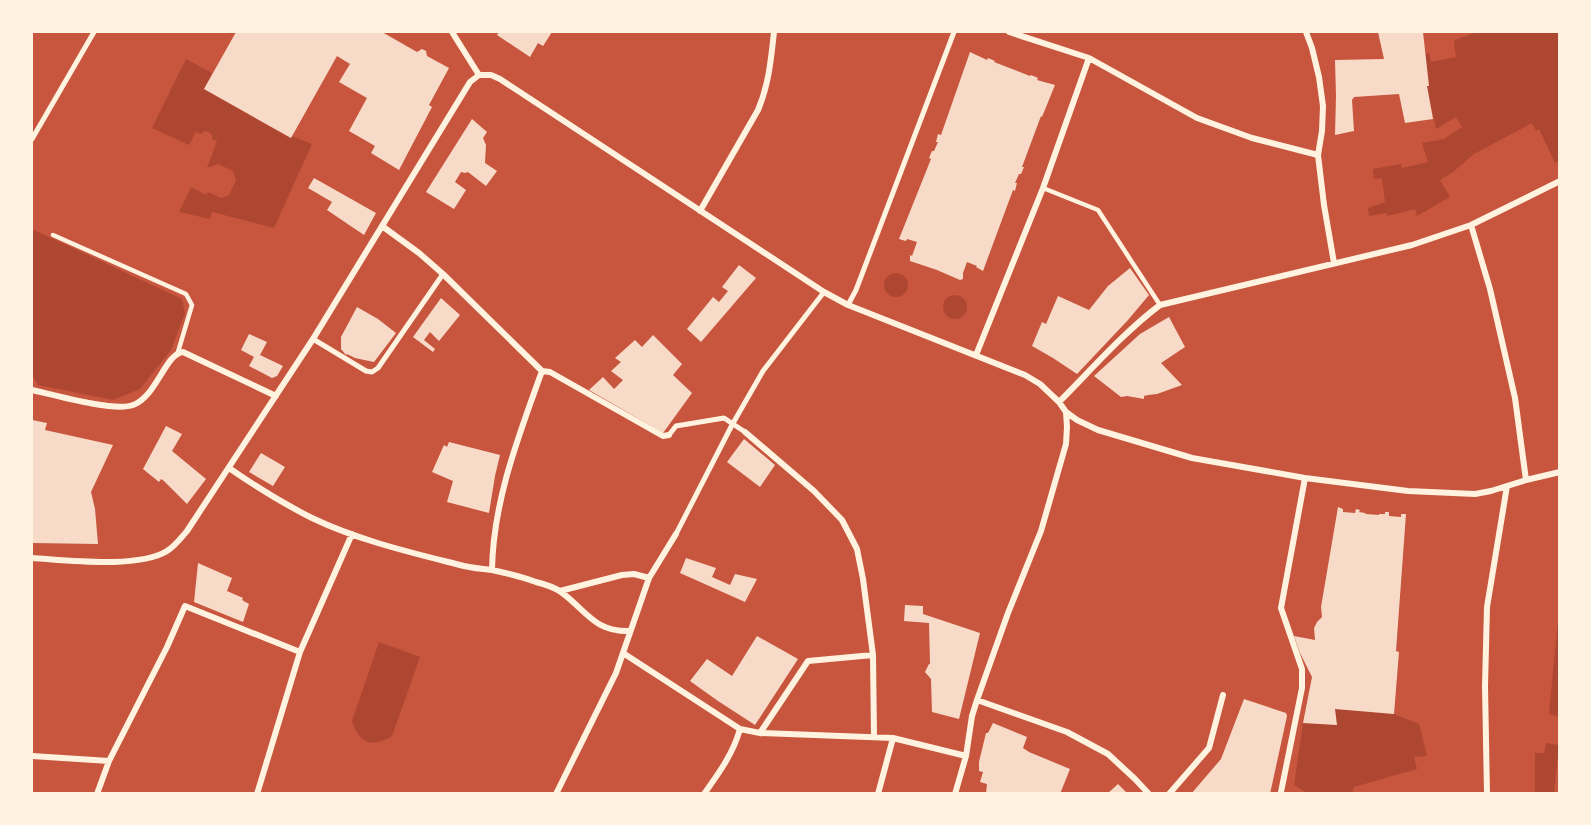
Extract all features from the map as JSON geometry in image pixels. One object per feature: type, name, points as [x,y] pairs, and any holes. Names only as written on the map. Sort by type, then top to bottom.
[{"type":"street","points":[[32,139],[91,32]]},
{"type":"street","points":[[452,32],[478,75]]},
{"type":"street","points":[[700,211],[758,110],[769,75],[774,32]]},
{"type":"street","points":[[848,305],[856,290],[954,32]]},
{"type":"street","points":[[1009,32],[1089,58],[1197,118],[1252,138],[1318,155]]},
{"type":"street","points":[[1306,32],[1319,77],[1323,106],[1318,155],[1334,263]]},
{"type":"street","points":[[976,355],[1043,188],[1089,58]]},
{"type":"street","points":[[32,558],[134,562],[167,551],[187,531],[313,339],[470,82],[478,75],[491,75],[500,79],[824,292],[848,305],[1025,375],[1040,384],[1066,412],[1098,430],[1192,458],[1305,478],[1419,492],[1475,494],[1560,472]]},
{"type":"street","points":[[1059,402],[1120,339],[1160,304],[1412,245],[1471,225],[1560,181]]},
{"type":"street","points":[[1471,225],[1490,289],[1515,398],[1526,480]]},
{"type":"street","points":[[382,226],[443,274],[542,370],[550,372],[663,436],[669,435],[676,426],[724,418],[745,432],[814,491],[842,520],[857,549],[863,579],[873,655],[874,737]]},
{"type":"street","points":[[313,339],[366,371],[372,372],[378,368],[443,274]]},
{"type":"street","points":[[556,794],[616,673],[649,578],[676,534],[763,371],[824,292]]},
{"type":"street","points":[[32,390],[122,408],[135,404],[147,396],[172,357],[178,352],[183,352],[276,396]]},
{"type":"street","points":[[492,570],[493,545],[513,451],[542,370]]},
{"type":"street","points":[[955,794],[966,756],[977,700],[1008,613],[1041,531],[1066,444],[1066,412]]},
{"type":"street","points":[[230,468],[311,518],[352,534],[408,551],[534,581],[560,591],[586,615],[608,629],[618,632],[630,631]]},
{"type":"street","points":[[1281,792],[1302,688],[1302,669],[1281,608],[1305,478]]},
{"type":"street","points":[[1487,794],[1485,686],[1487,608],[1507,486]]},
{"type":"street","points":[[257,794],[300,652],[352,534]]},
{"type":"street","points":[[167,551],[172,557]]},
{"type":"street","points":[[560,591],[622,575],[634,574],[649,578]]},
{"type":"street","points":[[97,794],[109,761],[167,647],[184,603],[300,652]]},
{"type":"street","points":[[623,653],[740,729],[760,733],[893,738],[966,756]]},
{"type":"street","points":[[760,733],[808,661],[873,655]]},
{"type":"street","points":[[1169,794],[1209,748],[1223,695]]},
{"type":"street","points":[[977,700],[1067,732],[1108,754],[1149,794]]},
{"type":"street","points":[[704,794],[736,745],[740,729]]},
{"type":"street","points":[[878,794],[893,738]]},
{"type":"street","points":[[32,756],[109,761]]},
{"type":"lane","points":[[1043,188],[1098,210],[1160,304]]},
{"type":"lane","points":[[53,235],[186,294],[192,304],[178,352]]},
{"type":"shaded area","points":[[1477,32],[1559,32],[1559,160],[1555,163],[1539,129],[1536,131],[1532,123],[1474,154],[1440,180],[1450,197],[1417,216],[1415,209],[1387,216],[1387,213],[1369,216],[1368,208],[1385,202],[1382,178],[1374,179],[1373,169],[1401,164],[1402,168],[1428,162],[1422,143],[1444,139],[1462,127],[1456,117],[1436,129],[1427,86],[1429,86],[1425,54],[1429,53],[1431,62],[1456,57],[1455,40]]},
{"type":"shaded area","points":[[186,59],[212,73],[204,89],[290,138],[292,136],[312,144],[274,228],[212,212],[210,219],[179,212],[191,187],[206,195],[208,192],[221,198],[229,195],[236,180],[233,171],[218,164],[207,168],[217,141],[212,139],[209,132],[204,131],[201,134],[196,132],[189,145],[152,128]]},
{"type":"shaded area","points":[[32,229],[182,299],[185,313],[171,350],[140,389],[113,400],[38,385],[32,375]]},
{"type":"shaded area","points":[[896,273],[901,274],[907,280],[907,290],[901,296],[896,297],[891,296],[885,290],[884,285],[885,280],[891,274]]},
{"type":"shaded area","points":[[955,295],[960,296],[966,302],[966,312],[960,318],[955,319],[950,318],[944,312],[943,307],[944,302],[950,296]]},
{"type":"shaded area","points":[[1559,616],[1560,717],[1549,714]]},
{"type":"shaded area","points":[[379,642],[420,657],[392,736],[372,743],[362,739],[352,721]]},
{"type":"shaded area","points":[[1335,709],[1394,714],[1419,724],[1427,756],[1414,757],[1417,769],[1354,787],[1352,793],[1307,793],[1294,785],[1303,723],[1336,725]]},
{"type":"shaded area","points":[[1546,743],[1559,745],[1554,793],[1524,793],[1535,792],[1535,753],[1544,753]]},
{"type":"building","points":[[236,32],[382,32],[417,52],[422,49],[426,51],[427,56],[449,68],[429,105],[432,107],[399,170],[371,153],[375,146],[349,131],[367,98],[339,82],[350,64],[337,56],[291,138],[204,89]]},
{"type":"building","points":[[499,32],[552,32],[543,46],[538,43],[530,57],[497,35]]},
{"type":"building","points":[[1378,32],[1423,32],[1429,86],[1427,86],[1433,119],[1405,123],[1399,94],[1354,97],[1352,100],[1354,131],[1335,135],[1335,60],[1384,59]]},
{"type":"building","points":[[970,52],[1031,75],[1038,78],[1037,80],[1055,85],[1041,116],[1022,167],[1024,167],[1015,183],[1017,183],[1015,191],[1013,190],[983,271],[967,262],[963,279],[960,280],[910,261],[910,255],[912,256],[917,242],[899,239],[931,159],[929,158],[938,142],[936,142],[938,134],[941,135]]},
{"type":"building","points":[[472,119],[487,132],[483,138],[486,145],[485,163],[497,171],[486,186],[468,172],[461,172],[455,182],[466,190],[454,209],[426,192]]},
{"type":"building","points":[[314,178],[376,213],[364,235],[327,210],[332,202],[308,188]]},
{"type":"building","points":[[739,265],[756,278],[701,342],[687,329],[713,297],[719,302],[728,291],[722,287]]},
{"type":"building","points":[[1130,268],[1149,295],[1077,374],[1032,346],[1042,322],[1046,324],[1058,296],[1089,310],[1108,286]]},
{"type":"building","points":[[441,298],[460,315],[439,341],[430,332],[424,340],[435,349],[433,352],[413,337]]},
{"type":"building","points":[[357,307],[396,333],[374,362],[346,355],[341,349],[341,337]]},
{"type":"building","points":[[1169,317],[1185,347],[1161,363],[1182,385],[1144,396],[1144,399],[1121,397],[1094,376],[1140,334]]},
{"type":"building","points":[[249,334],[267,342],[260,355],[283,366],[277,376],[272,378],[249,366],[254,357],[241,350]]},
{"type":"building","points":[[653,335],[682,364],[673,375],[692,393],[663,433],[589,390],[603,377],[614,389],[623,380],[611,371],[621,362],[615,358],[635,340],[642,347]]},
{"type":"building","points":[[32,420],[47,423],[45,430],[113,445],[91,492],[98,544],[32,543]]},
{"type":"building","points":[[166,426],[182,434],[172,451],[206,479],[187,504],[164,481],[161,479],[159,482],[143,469]]},
{"type":"building","points":[[744,439],[775,465],[760,487],[727,462]]},
{"type":"building","points":[[449,442],[500,455],[489,513],[447,502],[453,481],[432,472],[444,445],[447,447]]},
{"type":"building","points":[[261,453],[285,467],[273,486],[249,472]]},
{"type":"building","points":[[1338,507],[1343,509],[1343,512],[1355,513],[1356,509],[1366,514],[1379,515],[1389,512],[1389,516],[1401,517],[1401,514],[1406,514],[1394,714],[1335,709],[1337,725],[1303,723],[1312,677],[1294,636],[1315,640],[1314,628],[1322,617],[1321,607]]},
{"type":"building","points":[[686,558],[716,568],[712,577],[730,585],[735,574],[757,579],[745,602],[680,573]]},
{"type":"building","points":[[198,563],[232,578],[227,591],[243,598],[242,600],[249,604],[243,622],[194,602]]},
{"type":"building","points":[[905,605],[923,606],[923,614],[980,633],[959,719],[932,712],[931,679],[925,672],[930,664],[929,623],[904,621]]},
{"type":"building","points":[[757,636],[798,659],[755,725],[690,681],[707,659],[732,676]]},
{"type":"building","points":[[1244,699],[1286,713],[1287,716],[1270,794],[1191,794],[1221,759]]},
{"type":"building","points":[[993,723],[1027,737],[1023,748],[1029,752],[1070,769],[1060,794],[986,794],[987,784],[980,782],[983,772],[979,771],[979,762],[986,733]]},
{"type":"building","points":[[1118,784],[1128,794],[1107,794]]}]
